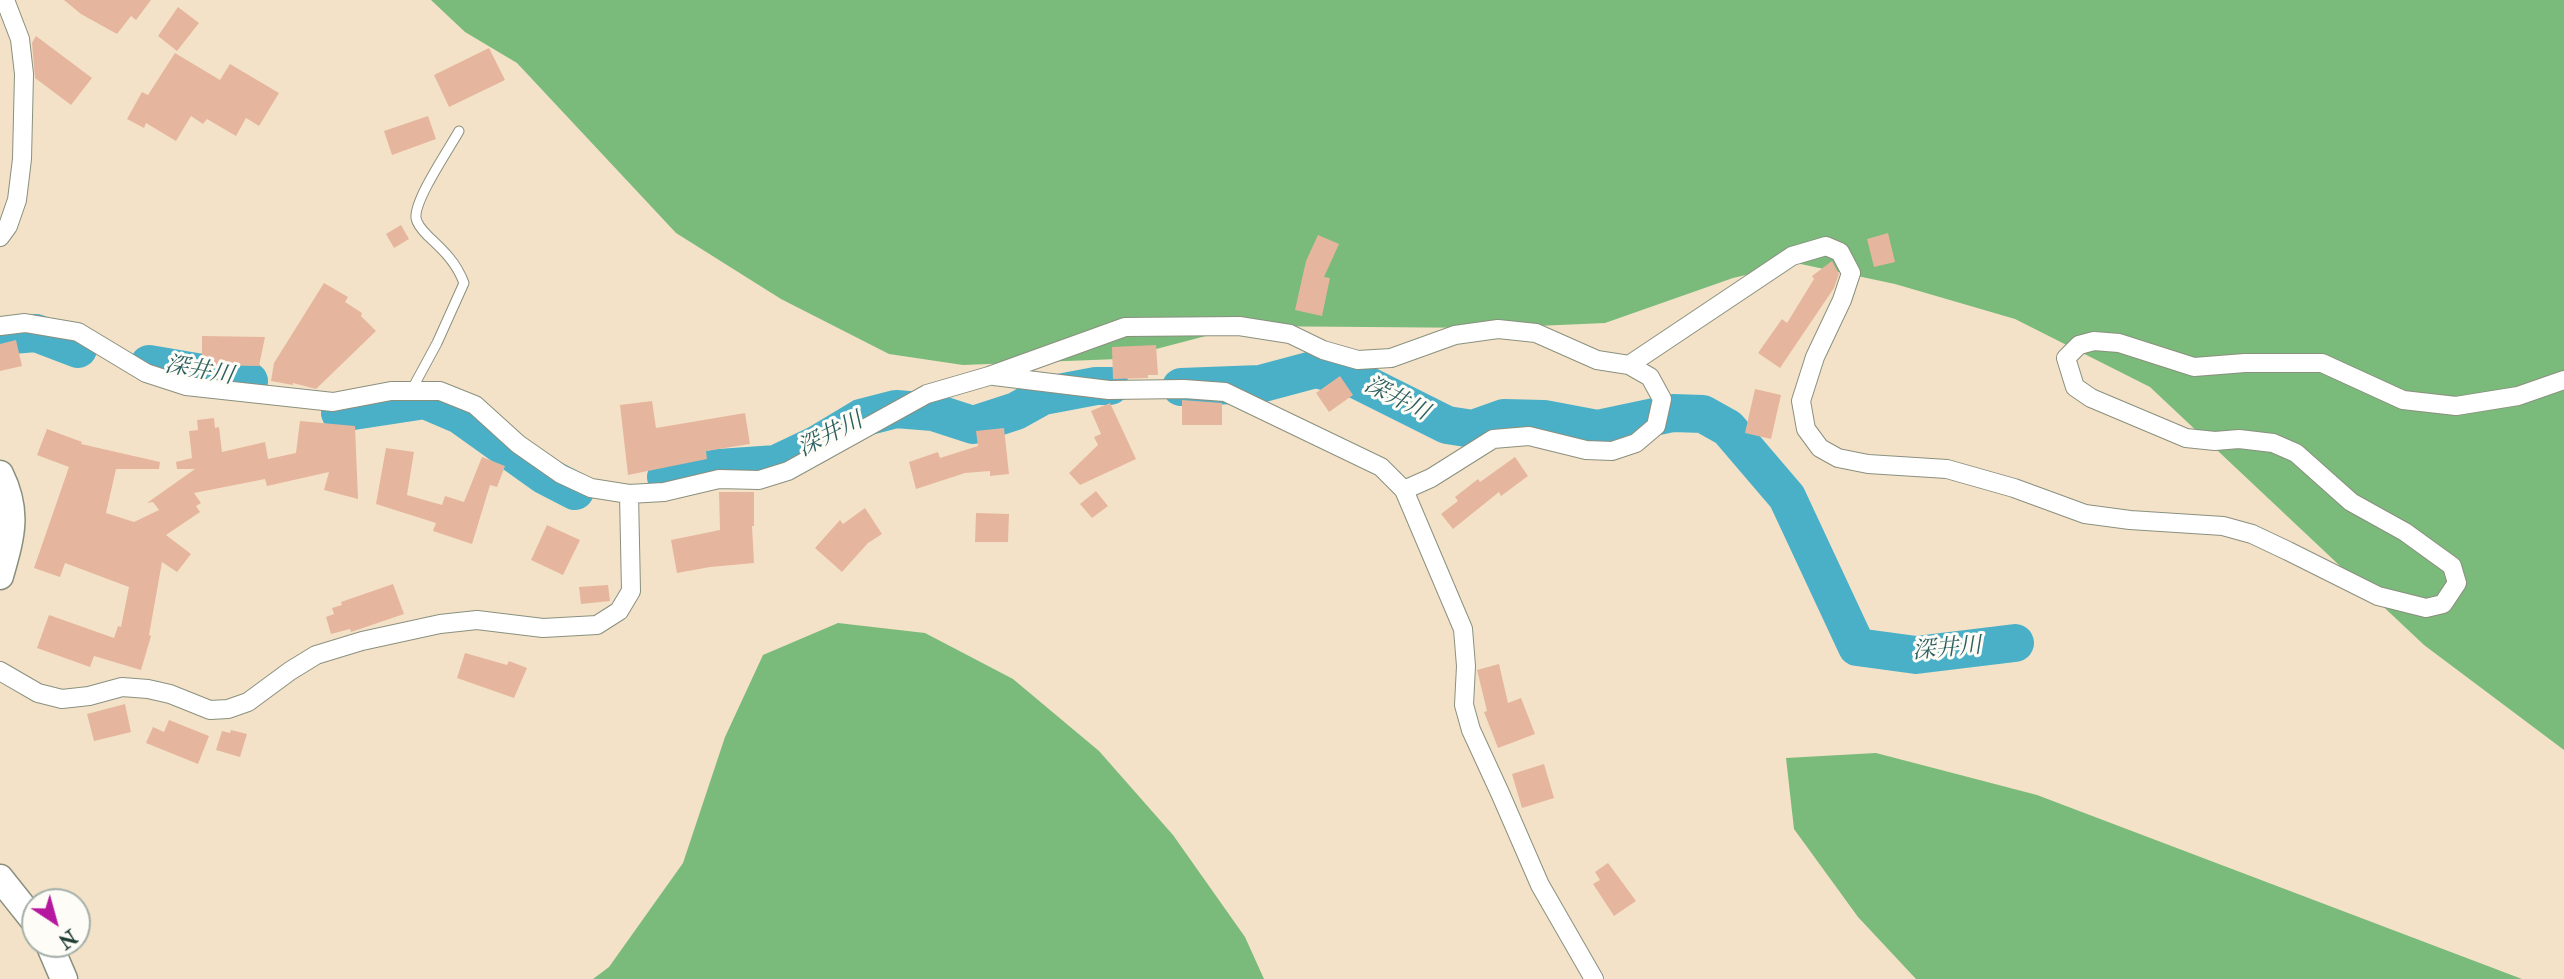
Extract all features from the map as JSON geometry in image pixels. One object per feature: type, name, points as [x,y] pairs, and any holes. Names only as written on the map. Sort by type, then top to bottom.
[{"type":"street","points":[[0,237],[8,226],[17,200],[22,159],[23,86],[20,39],[5,0]]},
{"type":"street","points":[[1629,365],[1792,256],[1826,246],[1840,252],[1851,273],[1842,300],[1815,357],[1801,401],[1806,429],[1820,447],[1838,458],[1868,464],[1947,469],[2014,488],[2085,514],[2223,526],[2252,534],[2378,596],[2426,608],[2443,604],[2457,583],[2452,566],[2405,532],[2351,502],[2296,453],[2273,443],[2186,438],[2091,398],[2075,387],[2066,358],[2080,345],[2094,341],[2119,343],[2194,367],[2245,363],[2322,363],[2403,400],[2456,406],[2518,396],[2564,380]]},
{"type":"street","points":[[0,326],[25,323],[78,332],[146,373],[186,386],[333,402],[391,391],[440,391],[475,405],[518,444],[561,474],[591,488],[629,494],[663,492],[719,480],[759,480],[788,471],[927,394],[989,376],[1125,327],[1239,326],[1290,334],[1324,351],[1358,360],[1391,358],[1455,335],[1499,329],[1536,334],[1597,359],[1629,365],[1650,377],[1662,399],[1656,426],[1636,443],[1612,451],[1586,450],[1529,436],[1493,439],[1431,478],[1404,490]]},
{"type":"street","points":[[989,376],[1109,390],[1184,389],[1225,393],[1381,467],[1404,490],[1463,629],[1466,666],[1464,705],[1471,730],[1539,885],[1594,979]]},
{"type":"street","points":[[0,474],[7,488],[13,514],[10,539],[0,576]]},
{"type":"street","points":[[0,671],[38,694],[62,698],[89,696],[122,687],[170,694],[210,710],[228,709],[248,702],[316,655],[362,641],[440,624],[477,620],[543,628],[597,625],[619,611],[631,591],[629,494]]},
{"type":"street","points":[[0,878],[21,904]]},
{"type":"street","points":[[55,958],[64,979]]},
{"type":"lane","points":[[411,391],[437,343],[464,283],[458,267],[442,248],[425,234],[416,219],[418,200],[459,131]]},
{"type":"green space","points":[[431,0],[2564,0],[2564,750],[2424,645],[2150,387],[2015,319],[1895,284],[1796,263],[1733,278],[1605,323],[1491,328],[1244,326],[1118,359],[963,365],[889,354],[781,299],[676,233],[517,63],[465,32]]},
{"type":"green space","points":[[838,623],[925,633],[1013,679],[1099,751],[1173,835],[1245,937],[1264,979],[593,979],[609,967],[683,863],[725,737],[763,655]]},
{"type":"green space","points":[[1876,753],[2037,795],[2522,979],[1916,979],[1858,917],[1794,829],[1786,758]]},
{"type":"building","points":[[64,0],[151,0],[136,20],[131,16],[117,34],[81,14]]},
{"type":"building","points":[[178,7],[199,23],[177,51],[158,36]]},
{"type":"building","points":[[36,36],[92,78],[71,105],[35,78],[32,43]]},
{"type":"building","points":[[489,48],[505,80],[449,107],[434,75]]},
{"type":"building","points":[[175,53],[220,80],[230,64],[279,93],[259,126],[246,118],[236,136],[207,119],[203,124],[191,116],[176,141],[146,123],[144,128],[127,119],[142,92],[148,95]]},
{"type":"building","points":[[428,116],[436,139],[392,155],[384,131]]},
{"type":"building","points":[[401,225],[409,239],[394,248],[386,234]]},
{"type":"building","points":[[1888,233],[1895,262],[1874,267],[1867,239]]},
{"type":"building","points":[[1318,235],[1339,244],[1324,277],[1330,278],[1322,316],[1295,310],[1306,261]]},
{"type":"building","points":[[1832,261],[1839,274],[1834,288],[1780,368],[1758,353],[1782,319],[1787,323],[1814,279],[1812,276]]},
{"type":"building","points":[[324,283],[348,297],[345,302],[362,313],[361,316],[376,331],[316,389],[271,381],[274,363]]},
{"type":"building","points":[[202,336],[265,337],[259,366],[202,365]]},
{"type":"building","points":[[16,340],[22,366],[0,371],[0,344]]},
{"type":"building","points":[[1156,345],[1158,375],[1148,375],[1148,378],[1113,379],[1112,347]]},
{"type":"building","points":[[1340,376],[1353,395],[1329,412],[1316,393]]},
{"type":"building","points":[[1755,389],[1781,395],[1771,439],[1745,433]]},
{"type":"building","points":[[1182,400],[1222,403],[1222,425],[1182,425]]},
{"type":"building","points":[[652,401],[656,428],[745,413],[750,444],[706,451],[707,459],[628,475],[620,405]]},
{"type":"building","points":[[1110,403],[1136,459],[1080,485],[1069,473],[1098,445],[1094,437],[1101,434],[1091,411]]},
{"type":"building","points":[[214,418],[215,428],[219,427],[222,452],[265,442],[268,459],[296,453],[300,421],[355,426],[358,499],[324,490],[329,472],[267,486],[265,479],[194,493],[201,503],[196,506],[200,512],[166,535],[191,554],[177,572],[162,562],[149,635],[151,636],[141,670],[94,656],[90,667],[37,648],[49,615],[114,638],[118,626],[121,627],[129,587],[65,563],[60,577],[34,568],[69,467],[37,455],[47,429],[82,442],[81,444],[160,462],[159,469],[116,469],[106,513],[134,522],[159,510],[153,502],[147,503],[195,469],[177,469],[176,462],[192,458],[189,431],[198,430],[197,420]]},
{"type":"building","points":[[1004,428],[1009,474],[990,476],[990,471],[965,473],[916,489],[909,462],[938,452],[940,458],[978,446],[976,431]]},
{"type":"building","points":[[386,448],[414,452],[407,495],[442,505],[445,496],[464,502],[482,457],[505,466],[497,487],[490,485],[472,544],[433,531],[436,523],[376,504]]},
{"type":"building","points":[[1515,457],[1528,476],[1501,496],[1499,492],[1453,529],[1441,514],[1458,501],[1455,497],[1478,479],[1480,482]]},
{"type":"building","points":[[1096,491],[1108,506],[1092,518],[1080,504]]},
{"type":"building","points":[[719,492],[754,492],[754,563],[677,573],[671,540],[720,530]]},
{"type":"building","points":[[865,508],[882,534],[868,543],[842,572],[815,548],[840,520],[843,524]]},
{"type":"building","points":[[976,513],[1009,514],[1008,542],[975,542]]},
{"type":"building","points":[[547,525],[580,540],[563,575],[531,560]]},
{"type":"building","points":[[393,584],[404,614],[351,632],[350,629],[331,634],[326,617],[334,614],[332,608],[342,605],[341,602]]},
{"type":"building","points":[[608,585],[610,601],[581,604],[579,587]]},
{"type":"building","points":[[465,653],[507,665],[509,661],[527,668],[514,698],[457,678]]},
{"type":"building","points":[[1499,664],[1508,703],[1521,698],[1535,734],[1498,748],[1484,712],[1487,711],[1477,670]]},
{"type":"building","points":[[125,704],[131,732],[94,741],[87,714]]},
{"type":"building","points":[[169,720],[209,736],[198,764],[146,743],[153,727],[164,732]]},
{"type":"building","points":[[231,730],[247,734],[240,757],[216,750],[222,731],[230,733]]},
{"type":"building","points":[[1544,764],[1554,798],[1522,808],[1512,774]]},
{"type":"building","points":[[1608,863],[1636,901],[1614,916],[1593,884],[1600,880],[1595,872]]},
{"type":"waterway","name":"深井川","points":[[0,336],[36,333],[78,349]]},
{"type":"waterway","name":"深井川","points":[[149,364],[249,381]]},
{"type":"waterway","name":"深井川","points":[[1181,387],[1260,384],[1316,369],[1355,379],[1447,425],[1473,429],[1504,418],[1544,419],[1597,429],[1673,413],[1703,414],[1728,428],[1787,497],[1857,647],[1916,655],[2015,643]]},
{"type":"waterway","name":"深井川","points":[[666,477],[719,468],[776,464],[816,445],[861,418],[896,409],[933,412],[973,425],[1016,411],[1043,396],[1110,386]]},
{"type":"waterway","name":"深井川","points":[[340,413],[425,400],[460,415],[544,475],[575,491]]}]
